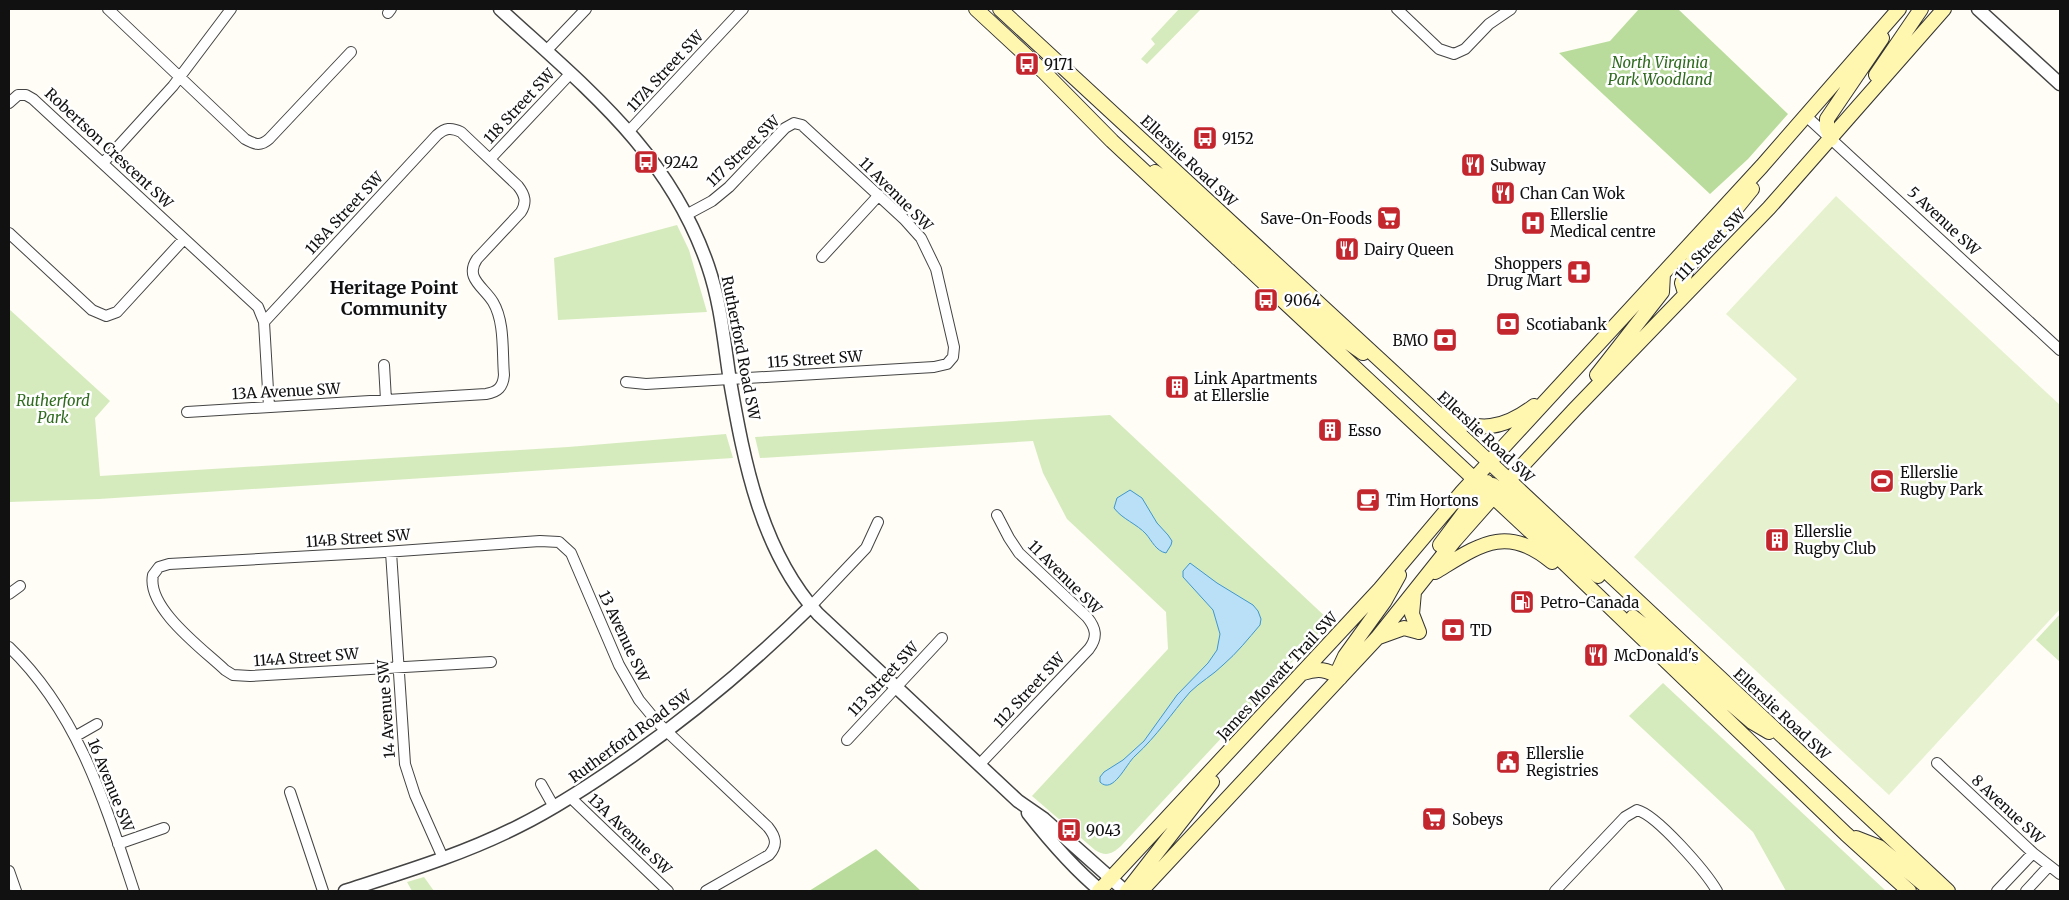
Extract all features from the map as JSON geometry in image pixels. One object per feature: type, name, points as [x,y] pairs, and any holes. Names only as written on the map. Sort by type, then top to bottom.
[{"type":"main road","name":"Ellerslie Road SW","points":[[976,9],[1044,72],[1112,141],[1237,258],[1491,487],[1595,592],[1846,834],[1909,891]]},
{"type":"main road","name":"Ellerslie Road SW","points":[[1000,9],[1490,462],[1491,487],[1655,617],[1948,891]]},
{"type":"main road","points":[[1852,114],[1922,9]]},
{"type":"main road","name":"111 Street SW","points":[[1491,487],[1530,459],[1575,408],[1768,208],[1944,9]]},
{"type":"main road","points":[[1831,139],[1827,128],[1827,119],[1872,55],[1894,14]]},
{"type":"main road","name":"111 Street SW","points":[[1491,487],[1490,462],[1775,151],[1894,14]]},
{"type":"main road","points":[[1112,141],[1171,183],[1236,241],[1247,249],[1261,250]]},
{"type":"main road","points":[[1685,293],[1682,286],[1685,273],[1756,184],[1772,161],[1775,151]]},
{"type":"main road","points":[[1237,258],[1253,259],[1342,338],[1367,357],[1394,372]]},
{"type":"main road","points":[[1575,408],[1602,368],[1662,292],[1662,274]]},
{"type":"main road","points":[[1412,389],[1454,418],[1467,425],[1480,427],[1493,426],[1523,414],[1560,386]]},
{"type":"main road","points":[[1530,459],[1522,474],[1526,487],[1631,589],[1655,617]]},
{"type":"main road","points":[[1141,891],[1377,638],[1455,540],[1491,487]]},
{"type":"main road","name":"James Mowatt Trail SW","points":[[1104,888],[1410,554],[1491,487]]},
{"type":"main road","points":[[1426,577],[1470,550],[1493,541],[1504,541],[1531,547],[1556,565],[1583,580]]},
{"type":"main road","points":[[1340,678],[1339,669],[1345,656],[1384,602],[1410,554]]},
{"type":"main road","points":[[1377,638],[1404,628],[1419,632],[1412,614],[1414,592]]},
{"type":"main road","points":[[1595,592],[1614,601],[1672,647],[1680,648],[1686,646]]},
{"type":"main road","points":[[1670,664],[1683,665],[1690,669],[1752,722],[1794,747]]},
{"type":"main road","points":[[1303,673],[1316,669],[1324,670],[1340,678]]},
{"type":"main road","points":[[1126,891],[1214,778],[1230,751]]},
{"type":"main road","points":[[1846,834],[1879,847],[1932,891]]},
{"type":"street","points":[[108,9],[245,139],[260,145],[274,135],[351,52]]},
{"type":"street","points":[[103,164],[180,77],[231,9]]},
{"type":"street","name":"Rutherford Road SW","points":[[500,9],[629,131],[660,170],[686,214],[702,249],[714,286],[723,326],[730,379],[755,494],[766,528],[780,559],[811,606],[1018,801],[1049,840],[1104,888],[1126,891]]},
{"type":"street","points":[[546,51],[586,9]]},
{"type":"street","name":"117A Street SW","points":[[629,131],[743,9]]},
{"type":"street","points":[[1397,9],[1439,48],[1454,54],[1465,49],[1495,19],[1511,9]]},
{"type":"street","points":[[1978,9],[2060,84]]},
{"type":"street","name":"118 Street SW","points":[[490,159],[570,74]]},
{"type":"street","name":"Robertson Crescent SW","points":[[9,103],[18,95],[26,95],[33,98],[258,307],[264,322],[269,407]]},
{"type":"street","name":"5 Avenue SW","points":[[1806,116],[2060,350]]},
{"type":"street","name":"11 Avenue SW","points":[[794,123],[806,128],[913,228],[924,243],[933,260],[954,347],[953,357],[947,364]]},
{"type":"street","name":"117 Street SW","points":[[686,214],[712,201],[729,188],[784,128],[794,123]]},
{"type":"street","name":"118A Street SW","points":[[264,322],[437,135],[449,129],[460,132],[490,159]]},
{"type":"street","name":"13A Avenue SW","points":[[187,412],[486,394],[500,388],[504,375],[499,318],[492,302],[475,280],[472,267],[477,259],[521,212],[525,198],[518,186],[490,159]]},
{"type":"street","points":[[822,257],[879,196]]},
{"type":"street","points":[[9,233],[92,310],[106,316],[116,312],[184,239]]},
{"type":"street","name":"115 Street SW","points":[[626,382],[646,384],[947,364]]},
{"type":"street","points":[[384,365],[386,400]]},
{"type":"street","name":"11 Avenue SW","points":[[997,516],[1019,553],[1087,617],[1095,628],[1096,634]]},
{"type":"street","points":[[811,606],[866,548],[878,522]]},
{"type":"street","name":"114B Street SW","points":[[243,676],[234,675],[225,670],[164,610],[155,595],[152,579],[159,567],[169,564],[391,552],[546,540],[559,542]]},
{"type":"street","name":"13 Avenue SW","points":[[559,542],[571,553],[624,677],[647,711],[768,827],[776,843],[772,851],[763,859],[706,891]]},
{"type":"street","name":"14 Avenue SW","points":[[391,552],[404,754],[408,774],[443,858]]},
{"type":"street","points":[[9,594],[20,586]]},
{"type":"street","name":"Rutherford Road SW","points":[[345,891],[443,858],[502,834],[554,808],[667,732],[738,675],[811,606]]},
{"type":"street","name":"112 Street SW","points":[[980,765],[1089,648],[1096,634]]},
{"type":"street","name":"113 Street SW","points":[[846,740],[942,638]]},
{"type":"street","name":"16 Avenue SW","points":[[9,647],[46,691],[76,736],[99,788],[134,891]]},
{"type":"street","name":"114A Street SW","points":[[243,676],[491,662]]},
{"type":"street","name":"16 Avenue SW","points":[[76,736],[96,724]]},
{"type":"street","name":"8 Avenue SW","points":[[1937,763],[2033,853],[2060,874]]},
{"type":"street","points":[[541,784],[554,808]]},
{"type":"street","points":[[290,792],[323,891]]},
{"type":"street","name":"13A Avenue SW","points":[[570,798],[668,891]]},
{"type":"street","points":[[1555,891],[1625,817],[1637,810],[1646,814],[1686,852],[1717,891]]},
{"type":"street","name":"16 Avenue SW","points":[[118,844],[164,828]]},
{"type":"street","points":[[1997,891],[2033,853]]},
{"type":"street","points":[[2026,891],[2049,866]]},
{"type":"street","points":[[9,871],[16,891]]},
{"type":"green space","points":[[1179,9],[1201,9],[1147,64],[1141,59],[1155,44],[1151,39]]},
{"type":"green space","name":"North Virginia Park Woodland","points":[[1639,9],[1678,9],[1788,114],[1748,159],[1710,194],[1559,53],[1610,41]]},
{"type":"green space","name":"Ellerslie Rugby Park","points":[[1836,196],[2060,405],[2060,609],[1889,795],[1634,557],[1797,379],[1726,314]]},
{"type":"green space","points":[[677,225],[689,250],[707,312],[558,320],[554,258]]},
{"type":"green space","name":"Rutherford Park","points":[[9,309],[110,401],[95,418],[100,476],[568,447],[726,434],[733,458],[99,499],[9,502]]},
{"type":"green space","points":[[1110,415],[1330,621],[1121,846],[1112,853],[1106,854],[1095,850],[1032,796],[1168,649],[1166,612],[1067,519],[1043,473],[1033,441],[760,458],[755,437]]},
{"type":"green space","points":[[2060,614],[2060,662],[2036,640]]},
{"type":"green space","points":[[1663,683],[1886,891],[1786,891],[1753,832],[1629,716]]},
{"type":"green space","points":[[876,849],[921,891],[809,891]]},
{"type":"green space","points":[[424,877],[434,891],[412,891],[407,882]]},
{"type":"water","points":[[1130,490],[1142,498],[1157,523],[1172,541],[1166,553],[1157,548],[1142,530],[1114,508],[1117,498]]},
{"type":"water","points":[[1190,563],[1217,583],[1253,605],[1261,619],[1260,625],[1228,660],[1190,692],[1157,733],[1131,760],[1119,777],[1110,785],[1105,785],[1100,782],[1100,777],[1104,772],[1123,760],[1144,741],[1177,695],[1208,663],[1217,650],[1220,634],[1213,610],[1183,577],[1183,571]]},
{"type":"place","name":"9171","points":[[1027,64]]},
{"type":"place","name":"9152","points":[[1205,138]]},
{"type":"place","name":"9242","points":[[646,162]]},
{"type":"place","name":"Subway","points":[[1473,165]]},
{"type":"place","name":"Chan Can Wok","points":[[1503,193]]},
{"type":"place","name":"Save-On-Foods","points":[[1389,218]]},
{"type":"place","name":"Ellerslie Medical centre","points":[[1533,223]]},
{"type":"place","name":"Dairy Queen","points":[[1347,249]]},
{"type":"place","name":"Shoppers Drug Mart","points":[[1579,272]]},
{"type":"place","name":"9064","points":[[1266,300]]},
{"type":"place","name":"Scotiabank","points":[[1508,324]]},
{"type":"place","name":"BMO","points":[[1445,340]]},
{"type":"place","name":"Link Apartments at Ellerslie","points":[[1177,387]]},
{"type":"place","name":"Esso","points":[[1330,430]]},
{"type":"place","name":"Ellerslie Rugby Park","points":[[1882,481]]},
{"type":"place","name":"Tim Hortons","points":[[1368,500]]},
{"type":"place","name":"Ellerslie Rugby Club","points":[[1777,540]]},
{"type":"place","name":"Petro-Canada","points":[[1522,602]]},
{"type":"place","name":"TD","points":[[1453,630]]},
{"type":"place","name":"McDonald's","points":[[1596,655]]},
{"type":"place","name":"Ellerslie Registries","points":[[1508,762]]},
{"type":"place","name":"Sobeys","points":[[1434,819]]},
{"type":"place","name":"9043","points":[[1069,830]]},
{"type":"district","name":"Heritage Point Community","points":[[394,297]]}]
